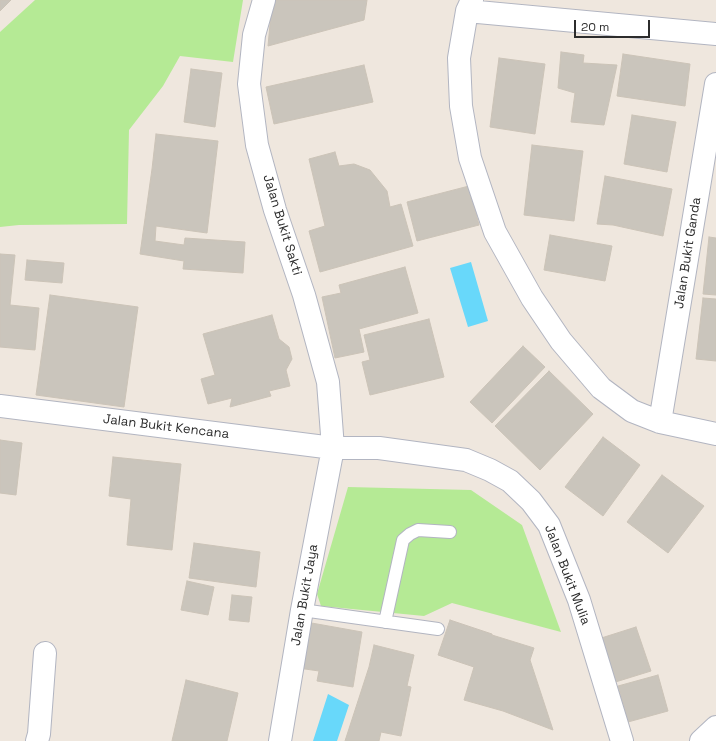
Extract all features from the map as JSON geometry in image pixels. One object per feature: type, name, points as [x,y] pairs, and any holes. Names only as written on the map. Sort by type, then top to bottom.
[{"type":"street","name":"Jalan Bukit Sakti","points":[[264,0],[254,35],[249,84],[257,145],[275,210],[304,295],[328,382],[333,448]]},
{"type":"street","points":[[716,34],[470,5],[459,58],[461,106],[470,158],[495,232],[532,298],[561,341],[601,388],[632,411],[660,422],[716,434]]},
{"type":"street","name":"Jalan Bukit Ganda","points":[[660,422],[716,84]]},
{"type":"street","name":"Jalan Bukit Kencana","points":[[0,406],[333,448]]},
{"type":"street","name":"Jalan Bukit Jaya","points":[[280,741],[302,610],[333,448]]},
{"type":"street","name":"Jalan Bukit Mulia","points":[[333,448],[379,448],[466,460],[490,470],[510,481],[531,501],[549,525],[579,600],[622,741]]},
{"type":"street","points":[[37,741],[39,734],[44,653]]},
{"type":"street","points":[[701,741],[716,727]]},
{"type":"lane","points":[[385,622],[403,540],[418,530],[450,532]]},
{"type":"lane","points":[[302,610],[438,629]]},
{"type":"green space","points":[[35,0],[243,0],[233,62],[180,56],[163,86],[129,130],[127,224],[19,225],[0,227],[0,32]]},
{"type":"green space","points":[[348,487],[471,490],[522,525],[561,632],[452,603],[424,616],[321,606],[317,594]]},
{"type":"water","points":[[471,262],[488,321],[468,327],[450,268]]},
{"type":"water","points":[[328,694],[349,705],[337,741],[313,741]]},
{"type":"building","points":[[0,0],[11,0],[0,11]]},
{"type":"building","points":[[273,0],[367,0],[364,20],[268,46]]},
{"type":"building","points":[[561,52],[584,55],[583,63],[617,65],[604,125],[571,122],[575,93],[558,88]]},
{"type":"building","points":[[623,54],[690,64],[685,106],[617,96]]},
{"type":"building","points":[[499,58],[545,64],[535,134],[490,127]]},
{"type":"building","points":[[364,65],[373,102],[274,124],[266,87]]},
{"type":"building","points":[[191,69],[222,73],[215,127],[184,122]]},
{"type":"building","points":[[632,115],[676,122],[667,172],[624,164]]},
{"type":"building","points":[[156,134],[218,141],[207,233],[156,226],[155,241],[184,245],[185,238],[245,242],[243,273],[183,269],[184,261],[140,254]]},
{"type":"building","points":[[532,145],[583,151],[574,221],[524,215]]},
{"type":"building","points":[[335,152],[339,166],[354,164],[370,170],[387,191],[390,207],[401,204],[413,246],[320,272],[309,231],[325,226],[309,159]]},
{"type":"building","points":[[605,176],[672,189],[663,236],[613,225],[597,224]]},
{"type":"building","points":[[469,186],[479,225],[417,241],[407,202]]},
{"type":"building","points":[[550,235],[612,246],[605,281],[544,270]]},
{"type":"building","points":[[709,237],[716,238],[716,295],[703,294]]},
{"type":"building","points":[[0,254],[15,255],[10,305],[39,308],[35,350],[0,347]]},
{"type":"building","points":[[27,260],[64,263],[62,283],[25,280]]},
{"type":"building","points":[[405,267],[418,313],[359,329],[364,352],[335,358],[322,297],[341,293],[339,285]]},
{"type":"building","points":[[50,295],[138,307],[124,407],[36,395]]},
{"type":"building","points":[[703,298],[716,299],[716,361],[696,359]]},
{"type":"building","points":[[272,315],[279,339],[289,347],[292,359],[286,370],[290,386],[269,391],[271,396],[230,407],[232,398],[208,404],[201,379],[215,375],[203,334]]},
{"type":"building","points":[[429,319],[444,377],[370,395],[362,362],[370,360],[364,335]]},
{"type":"building","points":[[523,346],[545,367],[492,423],[470,402]]},
{"type":"building","points":[[549,371],[593,414],[540,470],[495,426]]},
{"type":"building","points":[[603,437],[640,465],[603,516],[565,487]]},
{"type":"building","points":[[0,440],[22,443],[16,495],[0,493]]},
{"type":"building","points":[[113,457],[181,464],[172,550],[127,545],[131,499],[109,496]]},
{"type":"building","points":[[662,475],[704,506],[668,553],[627,522]]},
{"type":"building","points":[[194,543],[260,552],[256,587],[189,578]]},
{"type":"building","points":[[187,581],[214,587],[208,615],[181,610]]},
{"type":"building","points":[[232,595],[252,597],[249,622],[229,620]]},
{"type":"building","points":[[450,620],[534,648],[530,660],[553,730],[503,711],[464,700],[474,667],[438,655]]},
{"type":"building","points":[[306,622],[362,632],[353,687],[317,681],[319,671],[298,668]]},
{"type":"building","points":[[636,627],[651,671],[609,684],[595,640]]},
{"type":"building","points":[[374,645],[414,655],[407,686],[411,687],[401,736],[381,732],[379,741],[345,741],[369,667]]},
{"type":"building","points":[[658,675],[668,711],[628,722],[618,686]]},
{"type":"building","points":[[186,680],[238,693],[227,741],[172,741]]}]
